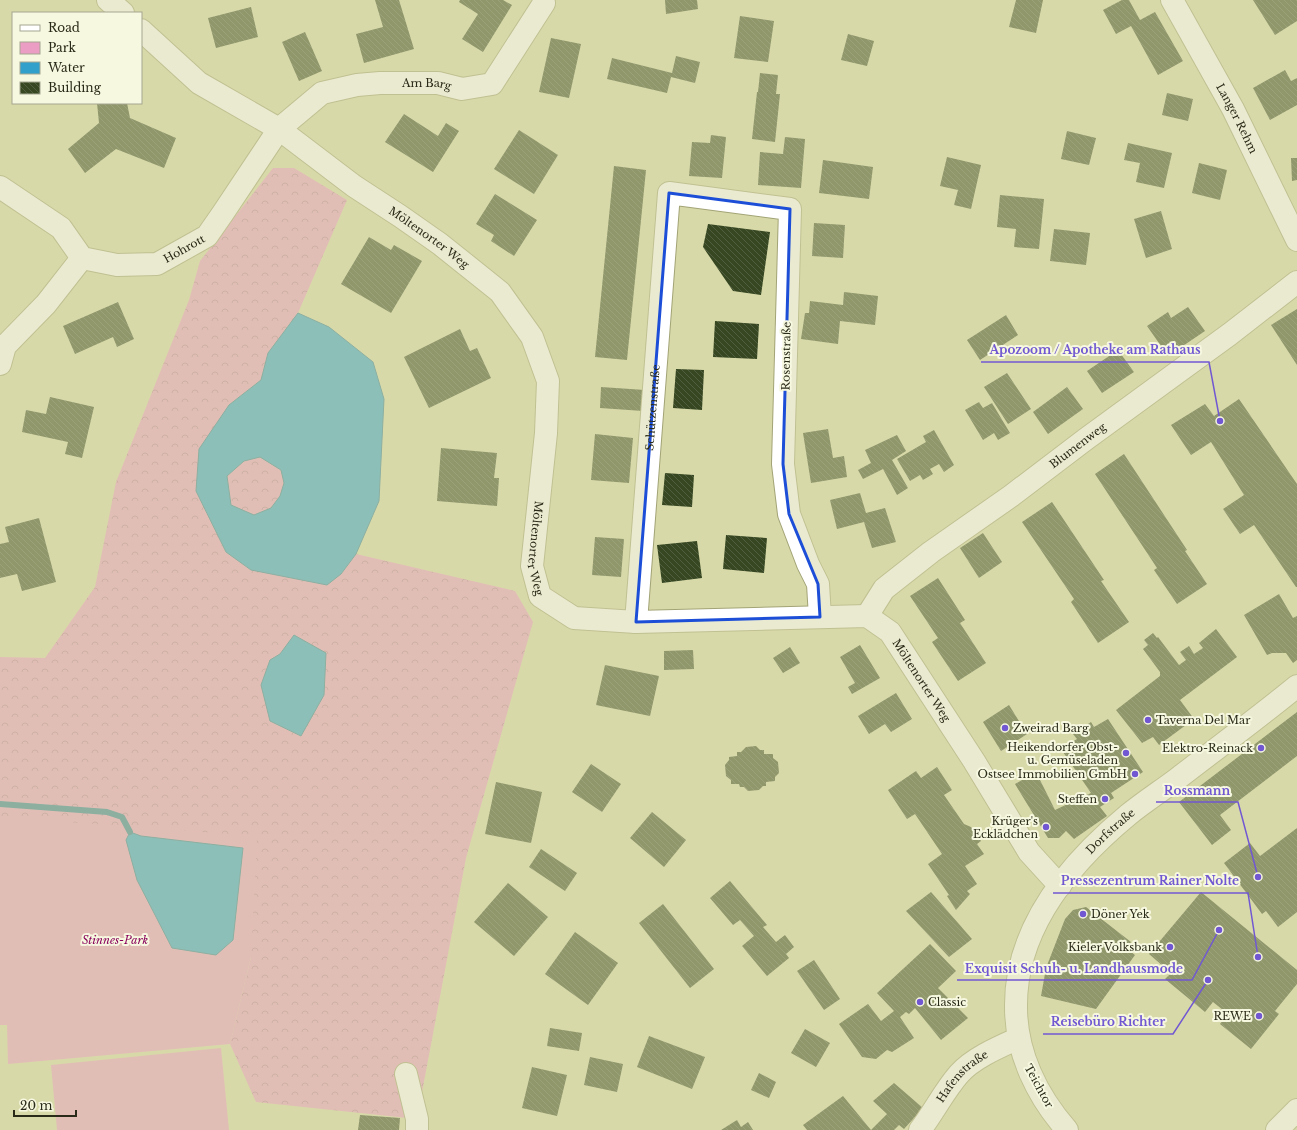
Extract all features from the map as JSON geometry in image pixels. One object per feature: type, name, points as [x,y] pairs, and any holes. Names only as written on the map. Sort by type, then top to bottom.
[{"type":"street","points":[[108,0],[122,12]]},
{"type":"street","name":"Langer Rehm","points":[[1172,0],[1234,109],[1297,240]]},
{"type":"street","name":"Am Barg","points":[[279,129],[322,93],[357,85],[380,83],[438,83],[462,89],[492,84],[544,3]]},
{"type":"street","name":"Möltenorter Weg","points":[[142,31],[199,83],[279,129],[354,186],[400,216],[452,254],[500,292],[519,317],[532,337],[548,381],[546,433],[532,566],[540,596],[574,618],[636,622],[867,616],[890,632],[974,761],[1029,852],[1060,886]]},
{"type":"street","name":"Hohrott","points":[[82,258],[117,265],[157,264],[207,236],[279,129]]},
{"type":"street","points":[[0,187],[61,228],[82,258],[46,304],[5,346],[0,364]]},
{"type":"street","name":"Schützenstraße","points":[[636,622],[669,193]]},
{"type":"street","name":"Rosenstraße","points":[[669,193],[790,209],[783,464],[789,514],[808,564],[818,584],[820,617]]},
{"type":"street","name":"Blumenweg","points":[[867,616],[884,590],[931,552],[1011,496],[1086,439],[1230,334],[1297,282]]},
{"type":"street","name":"Dorfstraße","points":[[1019,1038],[1016,1013],[1016,992],[1019,969],[1029,937],[1049,900],[1060,886],[1093,847],[1129,815],[1297,686]]},
{"type":"street","name":"Hafenstraße","points":[[920,1130],[959,1074],[976,1060],[1019,1038]]},
{"type":"street","name":"Teichtor","points":[[1019,1038],[1026,1063],[1043,1097],[1067,1130]]},
{"type":"street","points":[[406,1074],[417,1119],[416,1130]]},
{"type":"street","points":[[1277,1130],[1297,1110]]},
{"type":"highlighted area","points":[[669,193],[790,209],[783,464],[789,514],[818,584],[820,617],[636,622]]},
{"type":"green space","points":[[273,168],[294,168],[347,200],[298,313],[268,353],[261,380],[229,405],[196,491],[226,552],[251,570],[341,574],[356,554],[515,591],[533,622],[466,858],[417,1119],[256,1102],[230,1044],[251,957],[0,817],[0,657],[45,658],[95,587],[116,482],[189,300],[200,261]],"holes":[[[280,654],[301,736],[270,721],[261,685],[270,661]]]},
{"type":"green space","points":[[260,457],[281,470],[284,483],[280,496],[271,508],[254,515],[231,505],[227,476],[244,461]]},
{"type":"green space","name":"Stinnes-Park","points":[[0,817],[257,836],[251,957],[230,1044],[8,1064],[7,1025],[0,1025]]},
{"type":"green space","points":[[221,1048],[229,1130],[57,1130],[51,1065]]},
{"type":"water","points":[[298,313],[329,327],[373,362],[384,399],[379,501],[356,554],[341,574],[327,585],[251,570],[226,552],[196,491],[199,449],[229,405],[261,380],[268,353]],"holes":[[[260,457],[281,470],[284,483],[280,496],[271,508],[254,515],[231,505],[227,476],[244,461]]]},
{"type":"water","points":[[294,635],[326,653],[324,695],[301,736],[270,721],[261,685],[270,660],[280,654]]},
{"type":"water","points":[[130,832],[141,836],[243,848],[233,940],[216,955],[172,948],[137,880],[126,840]]},
{"type":"building","points":[[375,0],[399,0],[414,49],[364,63],[356,34],[383,27]]},
{"type":"building","points":[[460,0],[503,0],[512,5],[483,52],[462,39],[478,14],[459,2]]},
{"type":"building","points":[[665,0],[697,0],[698,9],[666,14]]},
{"type":"building","points":[[1016,0],[1043,0],[1036,33],[1009,27]]},
{"type":"building","points":[[1122,0],[1129,0],[1140,20],[1155,12],[1183,61],[1158,75],[1131,26],[1116,34],[1103,10]]},
{"type":"building","points":[[1253,0],[1297,0],[1297,21],[1275,35]]},
{"type":"building","points":[[251,7],[258,37],[216,48],[208,18]]},
{"type":"building","points":[[740,16],[774,21],[768,62],[734,58]]},
{"type":"building","points":[[305,32],[322,71],[299,81],[282,42]]},
{"type":"building","points":[[848,34],[874,41],[867,66],[841,60]]},
{"type":"building","points":[[551,38],[581,44],[569,98],[539,92]]},
{"type":"building","points":[[676,56],[700,62],[695,83],[671,77],[667,93],[607,79],[612,58],[672,73]]},
{"type":"building","points":[[1285,70],[1291,81],[1297,78],[1297,105],[1270,120],[1253,88]]},
{"type":"building","points":[[760,73],[778,75],[776,94],[780,94],[775,142],[752,139]]},
{"type":"building","points":[[1167,93],[1193,99],[1188,121],[1162,115]]},
{"type":"building","points":[[97,104],[127,104],[130,118],[176,138],[164,168],[116,149],[85,173],[68,149],[99,123]]},
{"type":"building","points":[[404,114],[438,136],[446,123],[459,131],[433,172],[385,142]]},
{"type":"building","points":[[519,130],[558,155],[534,194],[494,169]]},
{"type":"building","points":[[1067,131],[1096,138],[1089,165],[1061,159]]},
{"type":"building","points":[[711,135],[726,137],[722,178],[689,176],[692,142],[710,143]]},
{"type":"building","points":[[785,137],[805,139],[801,188],[758,185],[760,152],[783,154]]},
{"type":"building","points":[[1128,143],[1172,153],[1164,188],[1136,182],[1140,163],[1124,160]]},
{"type":"building","points":[[947,157],[981,165],[971,209],[954,205],[958,190],[940,186]]},
{"type":"building","points":[[1291,158],[1297,158],[1297,180],[1292,181]]},
{"type":"building","points":[[823,160],[873,167],[869,199],[819,193]]},
{"type":"building","points":[[1199,163],[1227,170],[1220,200],[1192,193]]},
{"type":"building","points":[[614,166],[646,170],[627,360],[595,357]]},
{"type":"building","points":[[495,194],[537,220],[514,256],[491,241],[494,235],[476,224]]},
{"type":"building","points":[[1000,195],[1044,199],[1039,249],[1014,247],[1016,229],[997,227]]},
{"type":"building","points":[[1161,211],[1172,249],[1146,258],[1134,219]]},
{"type":"building","points":[[814,223],[845,225],[843,258],[812,256]]},
{"type":"building","points":[[708,224],[770,232],[761,295],[733,291],[703,247]]},
{"type":"building","points":[[1054,229],[1090,233],[1086,265],[1050,261]]},
{"type":"building","points":[[369,237],[391,250],[394,245],[422,261],[391,313],[341,284]]},
{"type":"building","points":[[844,292],[878,296],[875,325],[840,321],[838,344],[801,339],[805,313],[809,313],[810,301],[843,305]]},
{"type":"building","points":[[118,302],[134,339],[117,347],[113,337],[75,354],[63,326]]},
{"type":"building","points":[[1188,307],[1205,331],[1168,356],[1147,326],[1168,312],[1171,318]]},
{"type":"building","points":[[1297,309],[1297,365],[1271,325]]},
{"type":"building","points":[[1006,315],[1018,335],[980,360],[967,340]]},
{"type":"building","points":[[715,321],[759,324],[757,359],[713,357]]},
{"type":"building","points":[[460,329],[470,351],[477,348],[491,378],[429,408],[404,357]]},
{"type":"building","points":[[1118,350],[1134,372],[1102,393],[1087,371]]},
{"type":"building","points":[[676,369],[704,370],[702,410],[673,408]]},
{"type":"building","points":[[1007,373],[1031,409],[1008,424],[984,387]]},
{"type":"building","points":[[601,387],[645,390],[643,411],[600,408]]},
{"type":"building","points":[[1067,387],[1083,409],[1048,434],[1033,412]]},
{"type":"building","points":[[50,397],[94,407],[82,458],[65,454],[68,442],[22,432],[26,410],[46,414]]},
{"type":"building","points":[[1239,399],[1297,484],[1297,587],[1254,525],[1240,534],[1223,509],[1244,495],[1211,442],[1191,455],[1171,425],[1205,404],[1214,416]]},
{"type":"building","points":[[979,402],[983,408],[992,403],[1010,433],[998,440],[994,433],[983,440],[965,410]]},
{"type":"building","points":[[828,429],[833,458],[844,456],[847,477],[811,483],[803,433]]},
{"type":"building","points":[[934,430],[954,465],[944,472],[939,464],[930,469],[933,474],[923,480],[920,475],[910,481],[897,459],[926,442],[923,436]]},
{"type":"building","points":[[595,434],[633,438],[629,483],[591,480]]},
{"type":"building","points":[[897,435],[906,451],[892,460],[908,488],[897,495],[883,469],[863,479],[858,470],[871,463],[865,450]]},
{"type":"building","points":[[441,448],[497,453],[494,478],[499,478],[497,506],[437,501]]},
{"type":"building","points":[[1124,454],[1187,550],[1185,551],[1207,584],[1177,604],[1154,570],[1157,568],[1095,474]]},
{"type":"building","points":[[665,473],[694,475],[692,507],[662,505]]},
{"type":"building","points":[[860,493],[866,513],[885,508],[896,542],[872,548],[864,522],[837,529],[830,500]]},
{"type":"building","points":[[1052,502],[1104,580],[1101,581],[1129,622],[1098,643],[1071,602],[1074,599],[1022,522]]},
{"type":"building","points":[[39,518],[56,582],[22,591],[17,574],[0,578],[0,544],[9,542],[5,527]]},
{"type":"building","points":[[983,533],[1002,562],[979,578],[960,548]]},
{"type":"building","points":[[726,535],[767,538],[764,573],[723,569]]},
{"type":"building","points":[[595,537],[624,539],[621,577],[592,575]]},
{"type":"building","points":[[697,541],[702,578],[662,583],[657,545]]},
{"type":"building","points":[[938,578],[965,620],[960,623],[986,663],[958,681],[932,642],[938,638],[910,596]]},
{"type":"building","points":[[1279,594],[1293,618],[1297,616],[1297,660],[1293,663],[1286,653],[1272,653],[1267,655],[1244,615]]},
{"type":"building","points":[[1216,629],[1237,657],[1180,700],[1194,719],[1159,745],[1153,737],[1142,743],[1116,710],[1160,676],[1160,672],[1143,649],[1148,645],[1144,640],[1153,633],[1157,638],[1158,637],[1179,665],[1186,660],[1180,652],[1189,646],[1194,654],[1203,648],[1199,643]]},
{"type":"building","points":[[860,645],[880,678],[852,694],[848,687],[855,683],[840,657]]},
{"type":"building","points":[[790,647],[800,663],[783,673],[773,658]]},
{"type":"building","points":[[693,650],[694,669],[664,670],[664,651]]},
{"type":"building","points":[[605,665],[659,676],[650,716],[596,705]]},
{"type":"building","points":[[896,693],[912,719],[891,732],[885,724],[869,734],[858,716]]},
{"type":"building","name":"Zweirad Barg","points":[[1009,705],[1027,734],[1001,751],[983,722]]},
{"type":"building","points":[[1297,712],[1297,756],[1220,815],[1231,830],[1212,845],[1179,802]]},
{"type":"building","points":[[1108,719],[1143,772],[1111,793],[1114,798],[1100,807],[1107,816],[1074,839],[1066,831],[1059,838],[1048,838],[1015,784],[1036,772],[1055,810],[1091,793],[1061,749],[1077,739],[1073,734],[1091,722],[1094,727]]},
{"type":"building","points":[[756,746],[760,750],[764,750],[764,754],[773,754],[773,758],[778,762],[779,773],[775,777],[775,781],[766,782],[766,786],[763,786],[759,790],[748,791],[744,787],[740,787],[739,784],[731,784],[731,780],[726,776],[725,765],[729,760],[729,757],[737,756],[737,752],[741,752],[746,747]]},
{"type":"building","points":[[591,764],[621,784],[602,812],[572,792]]},
{"type":"building","points":[[937,767],[952,790],[944,795],[964,824],[971,827],[981,841],[977,844],[984,854],[965,866],[977,884],[967,891],[970,894],[956,910],[947,896],[949,895],[928,864],[942,854],[915,814],[907,819],[888,790],[916,771],[921,778]]},
{"type":"building","points":[[496,782],[542,792],[531,843],[485,834]]},
{"type":"building","points":[[652,812],[686,840],[664,867],[630,838]]},
{"type":"building","points":[[1297,828],[1297,912],[1278,927],[1266,911],[1262,914],[1224,863],[1250,843],[1260,856]]},
{"type":"building","points":[[541,849],[577,873],[565,891],[529,867]]},
{"type":"building","points":[[730,881],[767,925],[763,927],[776,942],[785,935],[794,947],[786,954],[789,958],[767,976],[742,946],[754,936],[740,920],[733,925],[710,898]]},
{"type":"building","points":[[508,883],[548,917],[514,956],[474,922]]},
{"type":"building","points":[[931,892],[972,939],[949,957],[906,911]]},
{"type":"building","points":[[1201,892],[1297,970],[1297,984],[1275,1011],[1279,1014],[1251,1049],[1220,1024],[1228,1014],[1213,1002],[1205,1012],[1165,979],[1171,973],[1149,954]]},
{"type":"building","points":[[663,904],[714,969],[690,988],[639,923]]},
{"type":"building","points":[[1086,907],[1131,942],[1126,948],[1135,955],[1096,1009],[1041,996],[1046,968],[1065,919],[1073,910]]},
{"type":"building","points":[[575,932],[618,963],[588,1005],[545,974]]},
{"type":"building","points":[[930,944],[956,971],[938,988],[968,1018],[941,1040],[915,1008],[909,1014],[906,1012],[900,1017],[914,1038],[892,1052],[887,1050],[876,1059],[862,1057],[839,1024],[868,1004],[881,1021],[894,1011],[877,993]]},
{"type":"building","points":[[814,960],[840,999],[824,1010],[797,971]]},
{"type":"building","points":[[550,1028],[582,1033],[579,1051],[547,1046]]},
{"type":"building","points":[[805,1029],[830,1043],[816,1067],[791,1053]]},
{"type":"building","points":[[649,1036],[705,1057],[692,1089],[637,1067]]},
{"type":"building","points":[[590,1057],[623,1064],[617,1092],[584,1085]]},
{"type":"building","points":[[532,1067],[567,1075],[557,1116],[522,1108]]},
{"type":"building","points":[[759,1073],[776,1082],[769,1098],[751,1090]]},
{"type":"building","points":[[894,1083],[923,1108],[904,1129],[899,1125],[894,1130],[871,1130],[887,1114],[873,1101]]},
{"type":"building","points":[[843,1096],[871,1130],[807,1130],[803,1125]]},
{"type":"building","points":[[360,1115],[400,1118],[399,1130],[358,1130]]},
{"type":"building","points":[[737,1120],[741,1127],[748,1122],[753,1130],[721,1130]]},
{"type":"waterway","points":[[0,804],[107,812],[122,817],[130,832]]},
{"type":"place","name":"Apozoom / Apotheke am Rathaus","points":[[1220,421]]},
{"type":"place","name":"Taverna Del Mar","points":[[1148,720]]},
{"type":"place","name":"Zweirad Barg","points":[[1005,728]]},
{"type":"place","name":"Elektro-Reinack","points":[[1261,748]]},
{"type":"place","name":"Heikendorfer Obst- u. Gemüseladen","points":[[1126,753]]},
{"type":"place","name":"Ostsee Immobilien GmbH","points":[[1135,774]]},
{"type":"place","name":"Steffen","points":[[1105,799]]},
{"type":"place","name":"Krüger's Ecklädchen","points":[[1046,827]]},
{"type":"place","name":"Rossmann","points":[[1258,877]]},
{"type":"place","name":"Döner Yek","points":[[1083,914]]},
{"type":"place","name":"Exquisit Schuh- u. Landhausmode","points":[[1219,930]]},
{"type":"place","name":"Kieler Volksbank","points":[[1170,947]]},
{"type":"place","name":"Pressezentrum Rainer Nolte","points":[[1258,957]]},
{"type":"place","name":"Reisebüro Richter","points":[[1208,980]]},
{"type":"place","name":"Classic","points":[[920,1002]]},
{"type":"place","name":"REWE","points":[[1259,1016]]}]
